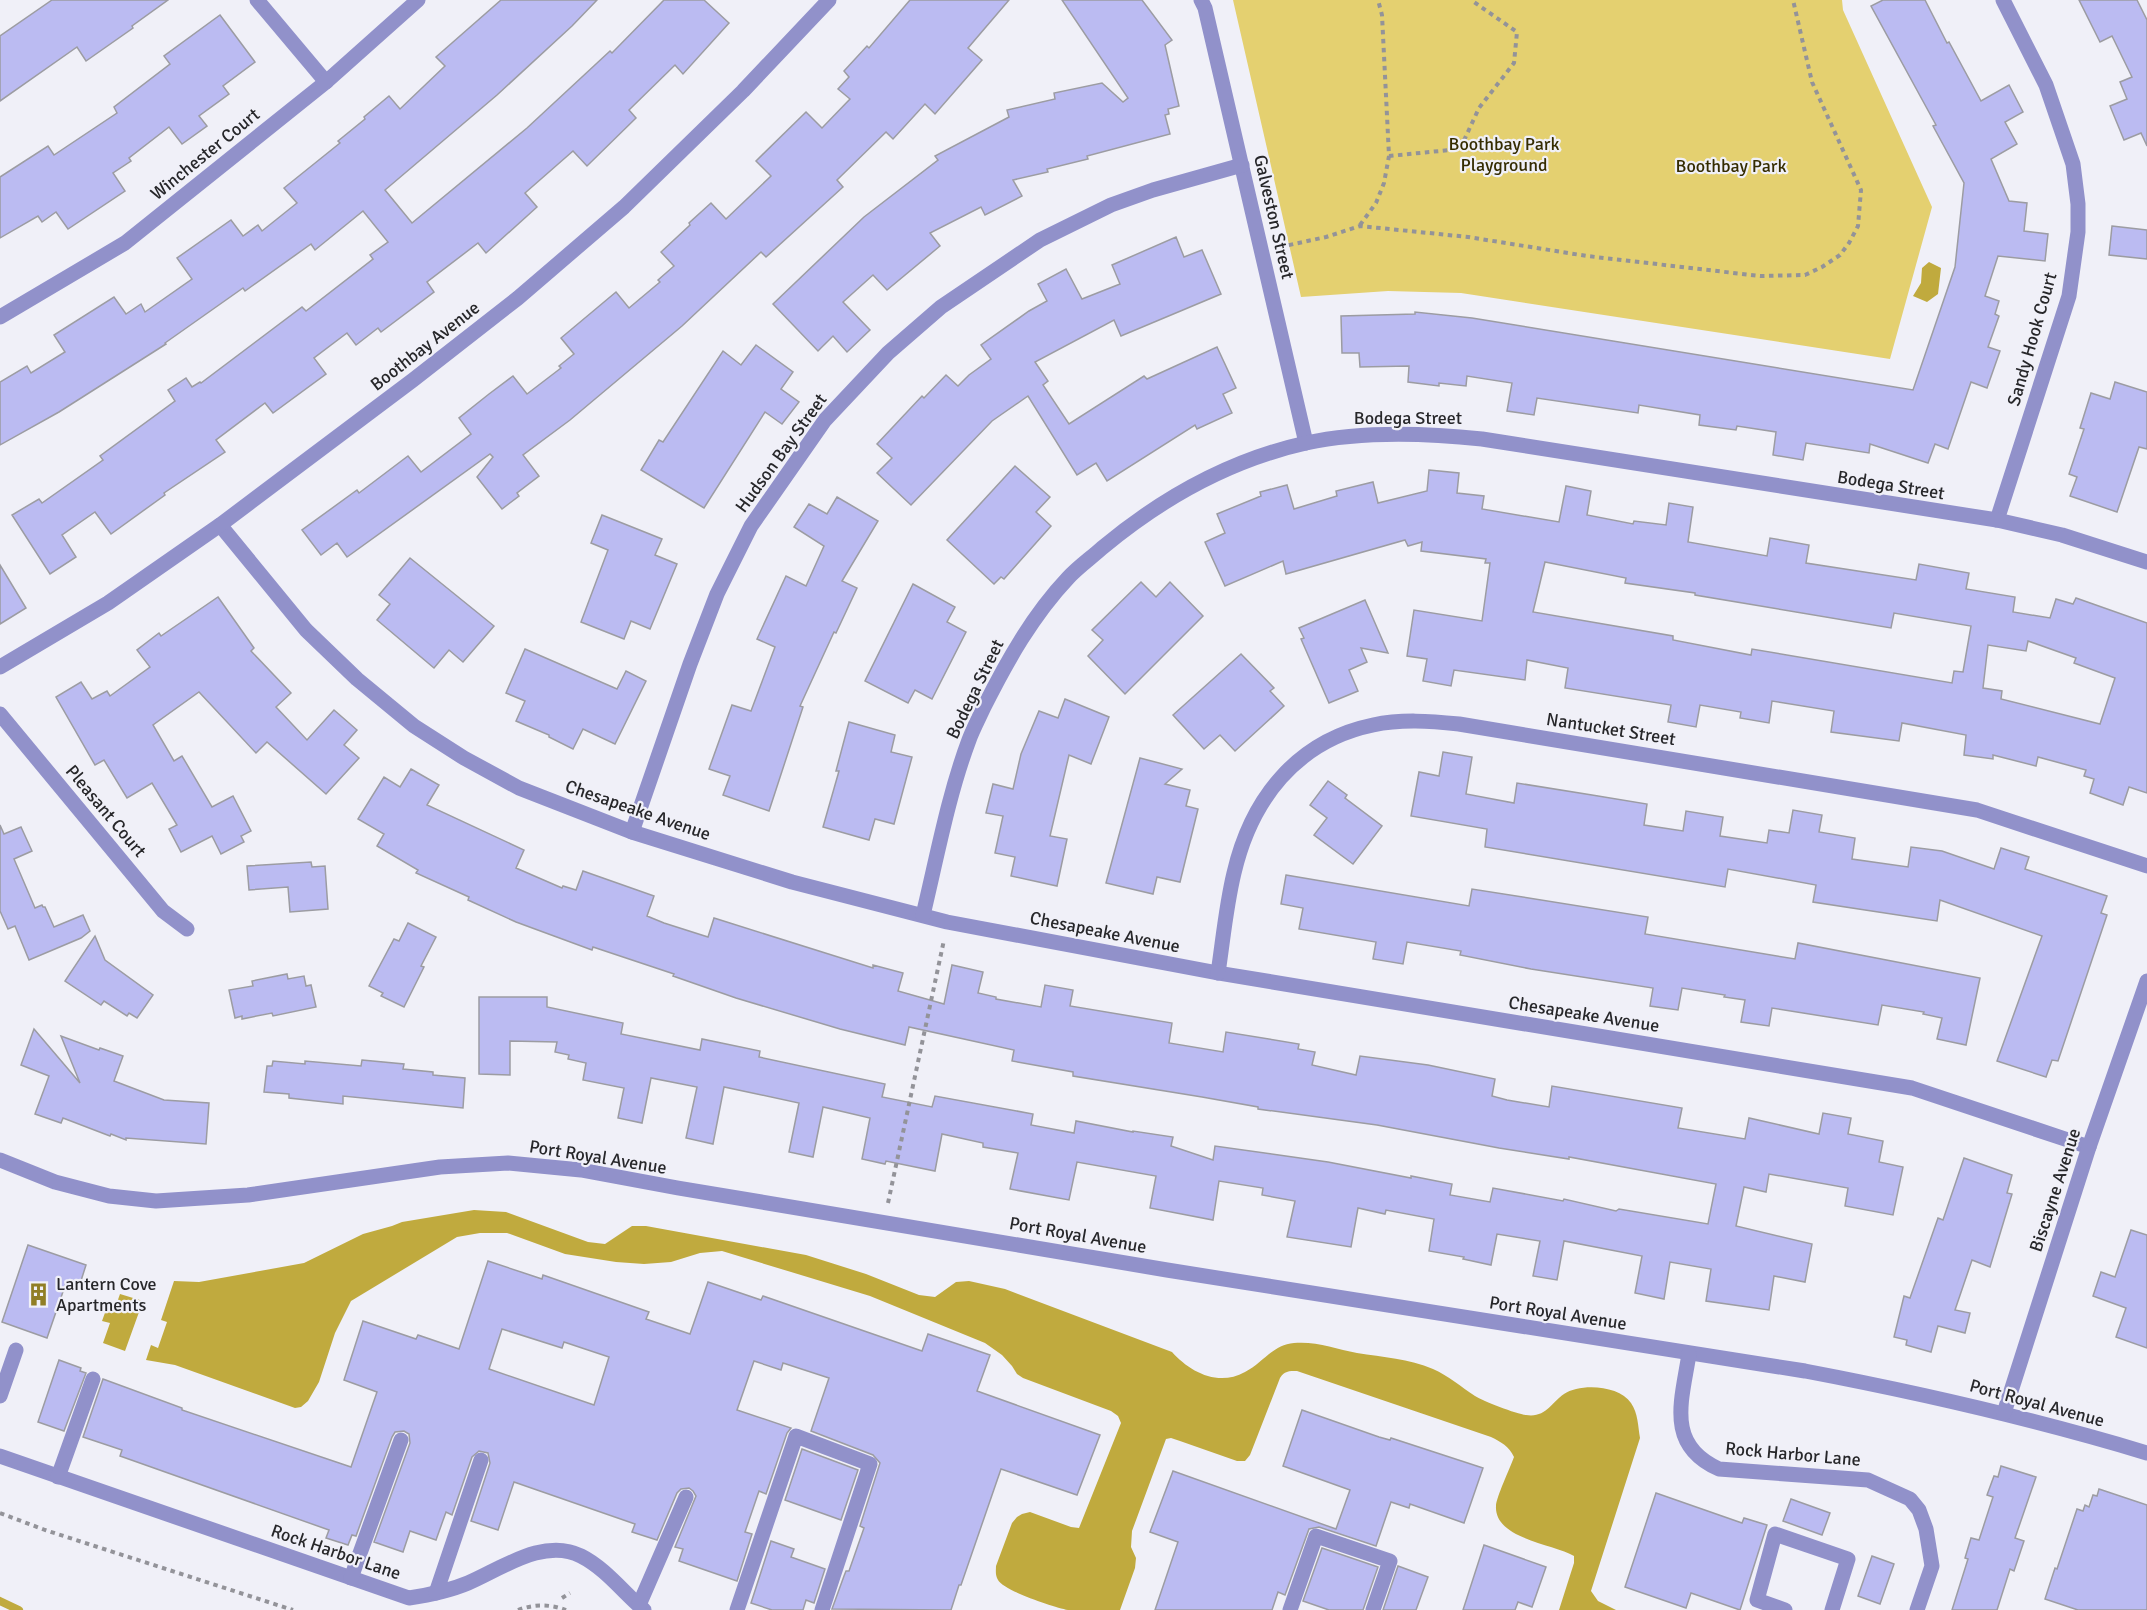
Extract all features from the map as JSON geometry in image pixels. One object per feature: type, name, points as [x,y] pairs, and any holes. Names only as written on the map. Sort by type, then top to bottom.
[{"type":"street","points":[[258,0],[326,82]]},
{"type":"street","name":"Winchester Court","points":[[0,317],[125,243],[326,82],[418,0]]},
{"type":"street","name":"Boothbay Avenue","points":[[0,667],[108,603],[220,525],[509,305],[624,207],[743,91],[828,0]]},
{"type":"street","name":"Galveston Street","points":[[1201,0],[1205,8],[1306,443]]},
{"type":"street","name":"Sandy Hook Court","points":[[1997,520],[2069,296],[2078,232],[2073,164],[2046,85],[2003,0]]},
{"type":"street","name":"Hudson Bay Street","points":[[632,832],[690,664],[717,594],[751,526],[825,420],[888,353],[941,307],[1040,240],[1111,205],[1153,190],[1242,165]]},
{"type":"street","name":"Bodega Street","points":[[923,915],[953,792],[969,739],[1025,633],[1068,577],[1123,531],[1171,497],[1232,466],[1306,443],[1354,437],[1408,435],[1482,439],[1997,520],[2062,535],[2147,562]]},
{"type":"street","name":"Chesapeake Avenue","points":[[220,525],[306,630],[357,679],[414,726],[464,758],[519,788],[632,832],[792,882],[947,922],[1218,973],[1912,1088],[2089,1147]]},
{"type":"street","name":"Pleasant Court","points":[[0,714],[163,911],[187,929]]},
{"type":"street","name":"Nantucket Street","points":[[1218,973],[1234,873],[1258,808],[1270,789],[1305,754],[1343,734],[1372,725],[1394,722],[1459,724],[1977,810],[2147,866]]},
{"type":"street","name":"Biscayne Avenue","points":[[2004,1413],[2089,1147],[2147,981]]},
{"type":"street","name":"Port Royal Avenue","points":[[0,1160],[55,1182],[109,1196],[156,1201],[248,1195],[440,1167],[508,1163],[580,1170],[884,1222],[1828,1375],[2004,1413],[2147,1453]]},
{"type":"street","points":[[0,1395],[16,1350]]},
{"type":"street","name":"Rock Harbor Lane","points":[[1689,1354],[1679,1415],[1682,1433],[1691,1449],[1709,1465],[1719,1469],[1868,1480],[1910,1499],[1919,1510],[1926,1530],[1932,1566],[1917,1610]]},
{"type":"street","points":[[58,1477],[93,1379]]},
{"type":"street","points":[[737,1610],[796,1436],[870,1464],[822,1610]]},
{"type":"street","points":[[351,1578],[401,1440]]},
{"type":"street","name":"Rock Harbor Lane","points":[[0,1456],[409,1598],[436,1593],[468,1583],[506,1564],[540,1552],[561,1550],[581,1555],[642,1608]]},
{"type":"street","points":[[436,1593],[480,1460]]},
{"type":"street","points":[[642,1608],[686,1497]]},
{"type":"street","points":[[1785,1610],[1757,1600],[1775,1534],[1848,1559],[1832,1610]]},
{"type":"street","points":[[1290,1610],[1316,1536],[1390,1561],[1374,1610]]},
{"type":"path","points":[[1360,226],[1376,203],[1384,183],[1389,156],[1382,15],[1378,0]]},
{"type":"path","points":[[1389,156],[1460,149],[1479,108],[1514,63],[1517,32],[1471,0]]},
{"type":"path","points":[[1262,250],[1326,237],[1360,226],[1468,237],[1587,256],[1760,276],[1805,275],[1822,267],[1839,255],[1858,226],[1862,189],[1812,82],[1793,0]]},
{"type":"path","points":[[884,1222],[947,922]]},
{"type":"path","points":[[0,1513],[45,1530],[293,1610]]},
{"type":"path","points":[[562,1598],[570,1593]]},
{"type":"path","points":[[518,1610],[538,1605],[555,1606],[566,1610]]},
{"type":"green space","name":"Boothbay Park","points":[[1233,0],[1842,0],[1843,10],[1932,207],[1890,359],[1461,293],[1388,291],[1301,297]]},
{"type":"shaded area","points":[[1929,262],[1941,268],[1938,294],[1927,302],[1913,296],[1921,283],[1922,268]]},
{"type":"shaded area","points":[[474,1210],[506,1212],[588,1242],[605,1244],[632,1226],[646,1226],[806,1255],[866,1274],[919,1295],[935,1297],[956,1282],[969,1281],[1005,1289],[1172,1352],[1187,1366],[1215,1378],[1235,1376],[1245,1372],[1280,1347],[1286,1344],[1302,1343],[1318,1344],[1415,1363],[1444,1375],[1479,1398],[1526,1415],[1543,1412],[1571,1390],[1589,1387],[1618,1392],[1633,1407],[1640,1438],[1591,1591],[1598,1601],[1616,1610],[1559,1610],[1574,1563],[1574,1556],[1515,1533],[1498,1517],[1497,1502],[1514,1457],[1504,1445],[1491,1437],[1297,1371],[1287,1372],[1280,1378],[1250,1455],[1245,1461],[1237,1461],[1171,1438],[1166,1439],[1132,1531],[1131,1547],[1136,1558],[1135,1568],[1120,1610],[1068,1610],[1030,1598],[1002,1584],[996,1576],[996,1566],[1012,1523],[1017,1517],[1030,1512],[1079,1528],[1121,1423],[1118,1416],[1111,1411],[1023,1378],[1002,1355],[985,1343],[870,1296],[722,1251],[700,1253],[671,1262],[644,1264],[565,1254],[507,1233],[480,1233],[457,1237],[351,1301],[335,1333],[319,1382],[308,1401],[301,1407],[295,1408],[175,1365],[146,1360],[151,1345],[158,1348],[167,1322],[161,1320],[174,1281],[199,1282],[304,1263],[363,1234],[402,1222]]},
{"type":"shaded area","points":[[120,1294],[143,1301],[125,1351],[103,1343],[110,1323],[102,1321],[106,1310],[114,1311]]},
{"type":"building","points":[[52,0],[168,0],[86,61],[77,47],[0,101],[0,36]]},
{"type":"building","points":[[501,0],[597,0],[497,95],[385,190],[412,223],[527,128],[610,51],[612,53],[664,0],[704,0],[729,23],[683,74],[675,65],[629,110],[636,118],[587,166],[573,151],[525,193],[537,207],[486,253],[478,243],[427,282],[434,292],[381,332],[378,328],[356,345],[347,333],[314,358],[326,374],[273,413],[265,403],[216,440],[225,452],[164,493],[165,495],[111,534],[95,512],[62,535],[76,557],[50,574],[12,515],[39,499],[42,503],[103,460],[100,456],[175,401],[168,390],[186,378],[192,387],[201,383],[302,307],[306,311],[373,259],[370,255],[388,242],[363,211],[315,250],[311,244],[245,291],[243,288],[166,344],[59,412],[0,445],[0,382],[27,366],[31,373],[65,352],[54,335],[114,297],[126,314],[141,304],[145,312],[192,279],[177,258],[231,220],[243,236],[258,225],[262,231],[297,203],[284,188],[340,143],[338,141],[389,96],[400,109],[445,66],[436,57]]},
{"type":"building","points":[[910,0],[1009,0],[968,48],[982,60],[935,114],[925,104],[893,139],[886,132],[837,180],[843,187],[766,257],[761,252],[682,326],[570,420],[523,455],[539,476],[517,493],[519,496],[502,509],[477,477],[493,457],[490,454],[347,557],[337,543],[321,555],[302,530],[357,490],[359,493],[408,456],[421,472],[471,434],[459,418],[513,376],[527,394],[561,368],[559,366],[574,354],[561,338],[616,292],[629,308],[660,282],[658,280],[674,266],[661,252],[690,225],[689,223],[711,203],[726,219],[771,176],[756,161],[806,112],[822,128],[850,99],[838,89],[849,77],[844,71],[867,46],[869,48]]},
{"type":"building","points":[[1062,0],[1142,0],[1172,40],[1165,45],[1179,106],[1168,109],[1169,114],[1165,115],[1170,134],[1087,156],[1088,159],[1047,169],[1048,172],[1013,180],[1022,196],[985,215],[981,207],[930,233],[940,246],[887,290],[873,275],[843,302],[870,330],[847,352],[833,336],[818,351],[773,304],[864,217],[938,160],[935,156],[1009,117],[1007,110],[1055,99],[1054,93],[1102,83],[1123,102],[1128,98]]},
{"type":"building","points":[[1883,0],[1925,0],[1981,101],[2009,85],[2023,112],[2005,122],[2017,144],[1991,159],[2009,201],[2027,203],[2024,231],[2048,234],[2045,261],[1998,256],[1985,296],[1999,301],[1995,314],[1999,316],[1988,347],[2000,351],[1987,388],[1971,382],[1948,449],[1935,444],[1928,463],[1870,444],[1869,453],[1806,443],[1803,460],[1773,455],[1776,432],[1737,426],[1736,430],[1699,425],[1700,415],[1639,405],[1638,413],[1537,398],[1534,415],[1507,411],[1512,383],[1467,376],[1466,386],[1439,383],[1439,386],[1408,382],[1409,366],[1360,367],[1359,353],[1342,353],[1341,316],[1415,314],[1415,312],[1472,318],[1913,390],[1955,267],[1964,183],[1933,126],[1936,125],[1871,6]]},
{"type":"building","points":[[2079,0],[2137,0],[2147,20],[2147,146],[2141,133],[2124,140],[2110,106],[2127,99],[2120,82],[2132,77],[2112,36],[2100,42]]},
{"type":"building","points":[[220,15],[255,62],[223,86],[229,94],[199,116],[207,126],[182,144],[169,127],[129,158],[131,161],[113,173],[125,191],[68,229],[56,212],[42,222],[38,216],[0,238],[0,177],[48,146],[54,155],[117,113],[114,107],[170,64],[164,56]]},
{"type":"building","points":[[2112,226],[2147,230],[2147,259],[2109,255]]},
{"type":"building","points":[[1176,237],[1184,257],[1202,250],[1221,294],[1121,336],[1114,320],[1035,362],[1048,381],[1043,385],[1069,424],[1144,376],[1147,379],[1217,347],[1236,388],[1223,394],[1232,413],[1197,429],[1195,425],[1107,481],[1096,463],[1077,475],[1028,396],[992,421],[911,505],[877,473],[892,458],[877,444],[922,396],[924,398],[946,375],[958,386],[991,359],[981,345],[1047,301],[1038,284],[1066,269],[1082,299],[1120,284],[1112,265]]},
{"type":"building","points":[[756,345],[793,372],[781,389],[799,402],[782,424],[765,412],[704,508],[641,470],[659,440],[663,442],[723,351],[741,365]]},
{"type":"building","points":[[2115,382],[2147,392],[2147,449],[2139,447],[2117,512],[2070,496],[2077,477],[2069,474],[2084,429],[2080,428],[2091,393],[2110,399]]},
{"type":"building","points":[[1015,466],[1050,497],[1036,512],[1051,526],[1004,579],[1001,577],[994,584],[947,540]]},
{"type":"building","points":[[1429,470],[1459,473],[1457,493],[1484,496],[1482,509],[1559,522],[1566,486],[1591,491],[1587,515],[1633,524],[1634,521],[1666,525],[1669,503],[1693,507],[1688,542],[1767,556],[1770,538],[1809,545],[1806,563],[1916,580],[1919,564],[1969,573],[1966,589],[2015,597],[2013,612],[2050,618],[2056,599],[2073,604],[2076,598],[2147,623],[2147,793],[2129,787],[2123,805],[2090,793],[2094,779],[2084,776],[2086,770],[2038,757],[2036,766],[1993,755],[1993,759],[1964,755],[1966,735],[1902,723],[1899,741],[1831,732],[1834,711],[1772,701],[1769,723],[1740,718],[1741,712],[1700,705],[1696,727],[1668,722],[1671,705],[1565,688],[1568,668],[1527,660],[1525,680],[1454,670],[1451,686],[1423,681],[1427,659],[1407,656],[1414,610],[1482,621],[1490,563],[1485,563],[1486,559],[1421,551],[1422,542],[1408,546],[1405,540],[1286,574],[1283,561],[1225,586],[1205,542],[1225,533],[1217,514],[1261,496],[1260,492],[1287,485],[1294,509],[1337,496],[1336,491],[1373,482],[1378,503],[1427,491]],"holes":[[[1545,562],[1626,578],[1625,583],[1695,593],[1695,595],[1891,628],[1894,613],[1971,626],[1963,672],[1954,671],[1952,683],[1752,649],[1751,655],[1673,640],[1673,636],[1533,612]],[[2028,641],[2076,658],[2074,663],[2115,678],[2100,724],[2001,699],[2002,691],[1983,688],[1988,645],[2026,651]]]},
{"type":"building","points":[[837,497],[878,521],[842,581],[857,588],[800,706],[803,707],[769,811],[723,795],[730,776],[709,769],[732,705],[751,711],[775,647],[757,639],[786,576],[806,586],[824,546],[794,527],[809,504],[827,514]]},
{"type":"building","points":[[602,515],[662,539],[655,555],[677,564],[650,629],[631,621],[624,639],[581,622],[608,550],[591,543]]},
{"type":"building","points":[[410,558],[494,626],[463,662],[449,650],[434,668],[377,620],[390,604],[379,595]]},
{"type":"building","points":[[0,565],[26,608],[0,624]]},
{"type":"building","points":[[1141,582],[1156,597],[1170,582],[1203,616],[1125,694],[1088,656],[1103,640],[1092,630]]},
{"type":"building","points":[[913,584],[955,607],[947,622],[966,632],[932,699],[915,690],[908,703],[865,681]]},
{"type":"building","points":[[218,597],[254,648],[251,651],[291,693],[276,707],[307,740],[334,710],[357,730],[344,745],[359,758],[326,794],[267,742],[256,753],[199,692],[153,725],[174,761],[182,756],[212,807],[233,796],[251,831],[241,836],[244,842],[221,854],[212,836],[181,852],[169,829],[177,825],[152,783],[127,798],[104,760],[95,765],[56,697],[81,682],[92,699],[107,691],[110,696],[150,667],[137,650],[159,633],[161,636]]},
{"type":"building","points":[[1365,600],[1388,653],[1361,648],[1367,662],[1349,670],[1358,691],[1329,703],[1301,639],[1304,638],[1299,628]]},
{"type":"building","points":[[525,649],[617,689],[626,671],[646,681],[615,744],[583,729],[573,749],[549,735],[516,721],[525,701],[506,693]]},
{"type":"building","points":[[1241,654],[1274,688],[1270,691],[1284,706],[1235,751],[1220,735],[1204,749],[1173,715]]},
{"type":"building","points":[[1065,699],[1109,717],[1091,764],[1069,755],[1050,836],[1067,839],[1057,886],[1011,876],[1015,857],[995,853],[1003,816],[986,813],[993,784],[1013,789],[1021,754],[1039,711],[1058,718]]},
{"type":"building","points":[[849,722],[895,735],[891,752],[912,757],[894,824],[875,819],[869,840],[823,827],[839,771],[836,771]]},
{"type":"building","points":[[1443,752],[1472,757],[1466,794],[1514,803],[1517,783],[1592,795],[1647,804],[1644,825],[1683,831],[1686,811],[1723,817],[1720,836],[1767,843],[1769,830],[1789,833],[1793,810],[1822,815],[1819,832],[1855,838],[1852,859],[1908,867],[1911,847],[1942,851],[1994,869],[2001,848],[2029,857],[2025,869],[2107,896],[2101,913],[2107,915],[2058,1061],[2052,1060],[2046,1077],[1997,1061],[2042,936],[1940,900],[1937,921],[1813,902],[1816,885],[1728,869],[1725,887],[1485,847],[1487,829],[1411,816],[1419,772],[1439,776]]},
{"type":"building","points":[[1140,758],[1182,769],[1165,784],[1190,790],[1186,806],[1198,809],[1180,882],[1157,877],[1153,894],[1106,883]]},
{"type":"building","points":[[411,769],[439,785],[427,805],[524,850],[516,868],[562,888],[563,886],[576,890],[583,871],[654,896],[647,916],[664,923],[708,937],[714,918],[873,968],[873,965],[903,973],[898,991],[944,1004],[952,965],[983,972],[978,993],[996,997],[996,999],[1041,1007],[1045,985],[1073,990],[1070,1006],[1172,1023],[1169,1043],[1223,1052],[1226,1032],[1299,1044],[1298,1049],[1315,1052],[1312,1065],[1356,1075],[1360,1056],[1428,1065],[1495,1079],[1492,1096],[1507,1100],[1549,1107],[1552,1086],[1682,1108],[1678,1128],[1745,1139],[1749,1118],[1819,1134],[1823,1113],[1851,1118],[1848,1134],[1883,1141],[1879,1162],[1903,1167],[1893,1215],[1845,1206],[1848,1188],[1769,1174],[1766,1192],[1744,1187],[1736,1226],[1812,1244],[1805,1282],[1774,1276],[1769,1310],[1706,1301],[1711,1269],[1670,1262],[1664,1299],[1635,1293],[1642,1256],[1564,1241],[1557,1280],[1533,1276],[1540,1241],[1497,1234],[1491,1265],[1463,1259],[1464,1257],[1429,1251],[1434,1219],[1386,1210],[1385,1214],[1358,1208],[1351,1247],[1287,1237],[1295,1201],[1262,1195],[1263,1188],[1219,1181],[1213,1220],[1150,1208],[1156,1176],[1077,1162],[1069,1200],[1010,1189],[1018,1153],[983,1147],[983,1143],[942,1134],[935,1171],[886,1161],[885,1164],[862,1159],[870,1118],[823,1107],[813,1157],[789,1152],[799,1103],[724,1087],[713,1144],[686,1138],[697,1087],[651,1078],[642,1123],[618,1118],[624,1088],[583,1080],[586,1063],[568,1059],[569,1055],[555,1052],[557,1042],[510,1041],[510,1075],[479,1074],[479,997],[547,997],[547,1007],[623,1023],[621,1034],[700,1050],[702,1039],[760,1051],[759,1057],[885,1084],[882,1097],[932,1107],[935,1096],[1033,1114],[1031,1125],[1074,1133],[1076,1121],[1173,1137],[1171,1146],[1213,1160],[1215,1146],[1328,1162],[1411,1178],[1411,1176],[1452,1184],[1450,1195],[1490,1202],[1493,1188],[1563,1201],[1564,1199],[1616,1211],[1619,1209],[1708,1224],[1716,1184],[1569,1157],[1569,1159],[1499,1148],[1377,1125],[1258,1109],[1258,1107],[1202,1097],[1073,1076],[1073,1072],[1012,1061],[1014,1050],[909,1027],[905,1045],[840,1029],[736,998],[673,976],[674,974],[593,947],[592,950],[516,922],[416,873],[418,870],[377,846],[384,834],[358,819],[384,777],[400,787]]},
{"type":"building","points":[[1328,781],[1347,795],[1345,798],[1382,826],[1353,864],[1314,835],[1327,818],[1310,805]]},
{"type":"building","points":[[0,825],[4,834],[21,827],[32,851],[14,859],[35,908],[42,905],[45,907],[54,927],[83,915],[90,931],[81,938],[29,960],[15,926],[8,929],[0,911]]},
{"type":"building","points":[[311,862],[312,867],[325,866],[328,909],[290,912],[288,887],[249,890],[247,866]]},
{"type":"building","points":[[1286,875],[1469,906],[1472,889],[1648,917],[1645,934],[1795,959],[1798,943],[1980,978],[1966,1045],[1937,1039],[1942,1018],[1923,1014],[1924,1012],[1882,1005],[1878,1025],[1772,1008],[1769,1026],[1741,1022],[1745,1000],[1724,997],[1725,995],[1682,988],[1678,1010],[1650,1006],[1653,988],[1531,969],[1460,955],[1461,951],[1407,942],[1403,964],[1373,959],[1376,942],[1299,929],[1303,908],[1281,904]]},
{"type":"building","points":[[408,923],[436,937],[404,1007],[381,996],[383,993],[369,986],[394,939],[399,941]]},
{"type":"building","points":[[95,936],[105,960],[153,995],[137,1018],[129,1013],[127,1016],[104,1001],[101,1005],[65,981]]},
{"type":"building","points":[[287,974],[288,979],[304,976],[306,986],[311,985],[316,1007],[273,1016],[272,1013],[242,1019],[242,1016],[235,1018],[229,990],[253,986],[252,981]]},
{"type":"building","points":[[34,1029],[80,1083],[61,1036],[123,1056],[114,1081],[164,1100],[209,1103],[206,1144],[126,1138],[126,1140],[63,1118],[61,1123],[35,1114],[49,1076],[21,1065]]},
{"type":"building","points":[[362,1060],[404,1064],[403,1069],[465,1078],[463,1108],[343,1096],[343,1104],[289,1098],[289,1094],[264,1092],[267,1066],[272,1066],[273,1061],[305,1064],[305,1061],[361,1066]]},
{"type":"building","points":[[1964,1158],[2012,1175],[2007,1193],[2012,1194],[1990,1267],[1972,1260],[1955,1310],[1970,1313],[1965,1333],[1938,1326],[1931,1352],[1906,1345],[1907,1340],[1894,1337],[1904,1296],[1910,1298],[1938,1218],[1943,1220]]},
{"type":"building","points":[[2131,1230],[2147,1235],[2147,1348],[2116,1337],[2126,1308],[2093,1296],[2101,1272],[2115,1277]]},
{"type":"building","name":"Lantern Cove Apartments","points":[[28,1245],[86,1265],[79,1287],[66,1283],[47,1338],[2,1322]]},
{"type":"building","points":[[488,1261],[542,1279],[543,1275],[649,1312],[646,1319],[690,1334],[708,1282],[761,1300],[763,1296],[922,1351],[928,1334],[990,1355],[977,1391],[1100,1435],[1077,1495],[1001,1469],[951,1610],[832,1609],[846,1571],[849,1571],[864,1528],[860,1526],[880,1463],[873,1455],[811,1431],[829,1378],[783,1363],[781,1370],[754,1361],[737,1410],[791,1428],[787,1433],[766,1494],[759,1491],[745,1532],[752,1534],[737,1581],[679,1561],[683,1549],[675,1547],[696,1496],[689,1488],[681,1489],[677,1493],[657,1540],[632,1532],[635,1524],[514,1482],[498,1530],[471,1521],[490,1463],[488,1453],[479,1451],[472,1457],[452,1515],[446,1512],[436,1540],[410,1531],[403,1552],[374,1542],[410,1443],[409,1434],[404,1431],[395,1432],[392,1437],[356,1536],[352,1535],[348,1545],[326,1538],[329,1530],[120,1456],[122,1450],[83,1437],[103,1379],[182,1408],[182,1410],[351,1467],[377,1392],[344,1380],[363,1321],[416,1339],[418,1335],[459,1349]],"holes":[[[502,1329],[562,1348],[564,1342],[609,1357],[594,1405],[489,1369]]]},
{"type":"building","points":[[59,1360],[81,1368],[80,1371],[86,1373],[64,1431],[38,1422]]},
{"type":"building","points":[[1302,1410],[1379,1437],[1390,1440],[1391,1438],[1483,1468],[1464,1523],[1410,1504],[1409,1508],[1391,1502],[1376,1546],[1319,1527],[1309,1529],[1285,1595],[1278,1592],[1272,1610],[1155,1610],[1178,1542],[1150,1532],[1173,1471],[1336,1529],[1350,1490],[1283,1466]]},
{"type":"building","points":[[802,1449],[858,1470],[841,1520],[785,1500]]},
{"type":"building","points":[[2001,1466],[2036,1477],[2015,1538],[2024,1541],[2014,1571],[2010,1569],[1997,1610],[1952,1610],[1968,1559],[1965,1558],[1971,1538],[1979,1540],[1993,1497],[1987,1495],[1994,1476],[1998,1477]]},
{"type":"building","points":[[2099,1489],[2147,1505],[2147,1610],[2078,1610],[2045,1599],[2077,1509],[2083,1511],[2085,1505],[2089,1507],[2093,1495],[2097,1496]]},
{"type":"building","points":[[1656,1493],[1742,1523],[1744,1518],[1767,1525],[1740,1610],[1691,1593],[1686,1608],[1625,1587]]},
{"type":"building","points":[[1791,1499],[1830,1513],[1822,1535],[1783,1521]]},
{"type":"building","points":[[771,1541],[794,1549],[791,1557],[825,1569],[814,1603],[806,1600],[803,1610],[772,1610],[751,1603]]},
{"type":"building","points":[[1484,1545],[1546,1567],[1532,1607],[1518,1602],[1515,1610],[1463,1610]]},
{"type":"building","points":[[1322,1548],[1378,1567],[1363,1610],[1329,1610],[1303,1601]]},
{"type":"building","points":[[1872,1556],[1894,1564],[1880,1604],[1858,1596]]},
{"type":"building","points":[[1398,1566],[1428,1577],[1416,1610],[1383,1610]]},
{"type":"waterway","points":[[0,1601],[19,1610]]},
{"type":"place","name":"Lantern Cove Apartments","points":[[38,1294]]},
{"type":"park label","name":"Boothbay Park Playground","points":[[1504,154]]}]
